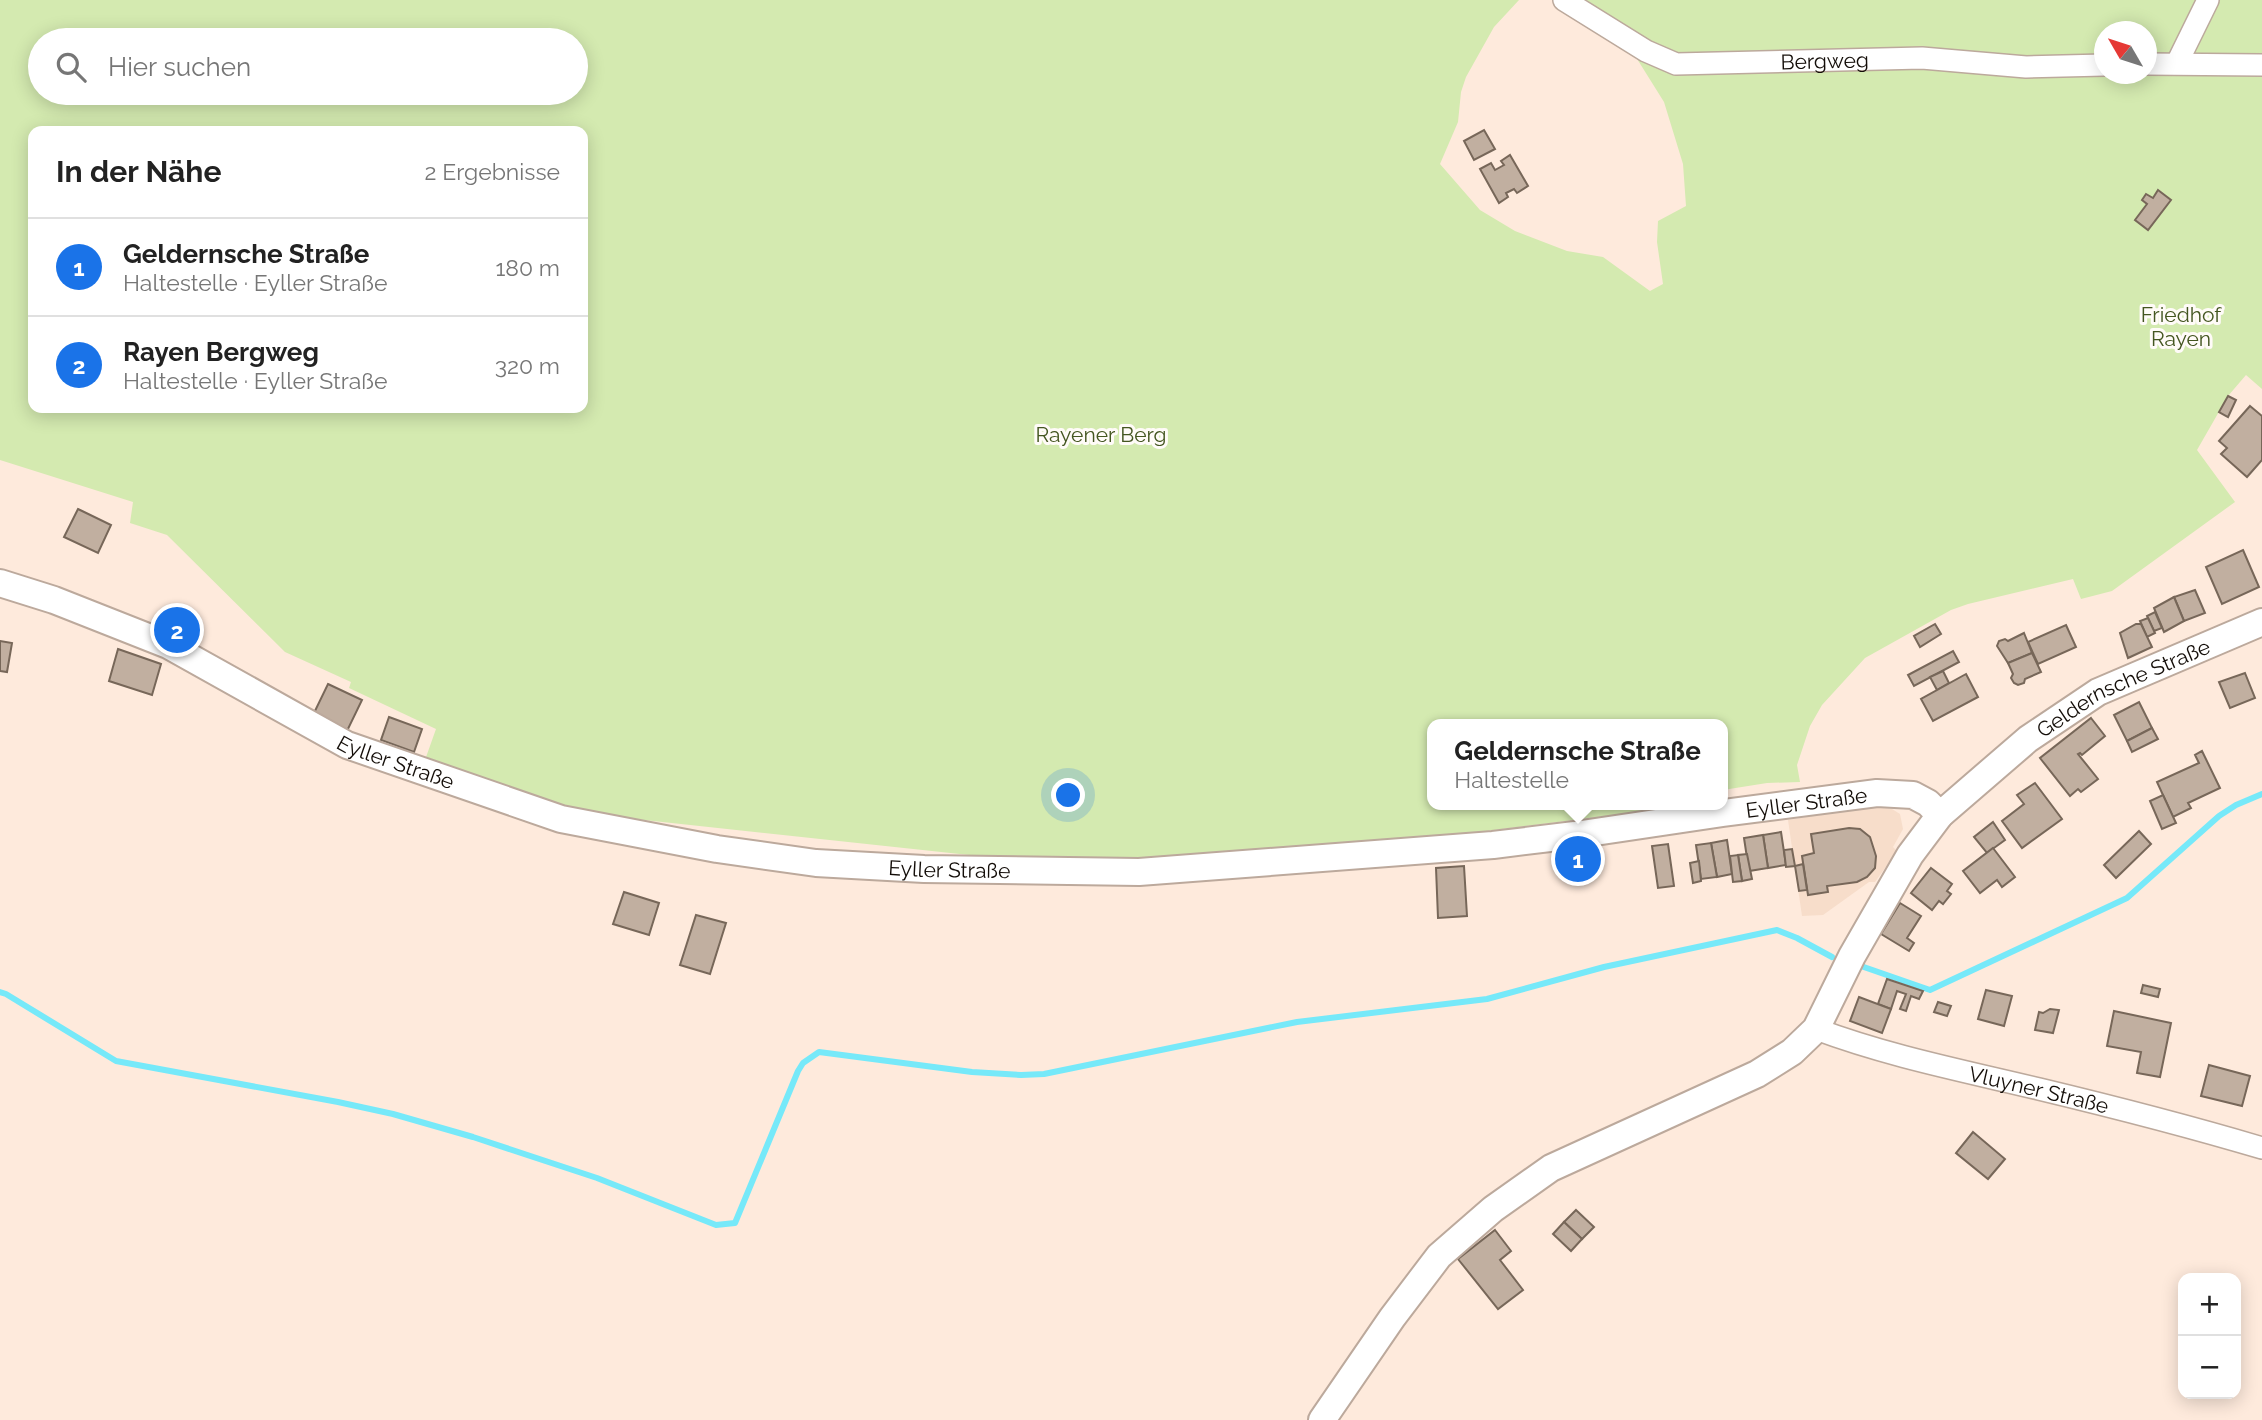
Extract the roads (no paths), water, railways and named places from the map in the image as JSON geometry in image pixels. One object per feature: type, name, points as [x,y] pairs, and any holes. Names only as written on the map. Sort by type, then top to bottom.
[{"type":"main road","name":"Eyller Straße","points":[[0,583],[54,600],[168,645],[347,745],[561,819],[717,849],[816,863],[924,869],[1139,872],[1493,845],[1877,793],[1913,795],[1928,803],[1940,815]]},
{"type":"main road","name":"Geldernsche Straße","points":[[1322,1420],[1392,1318],[1439,1256],[1493,1209],[1551,1168],[1757,1074],[1792,1052],[1816,1030],[1880,903],[1910,855],[1940,815],[2028,740],[2098,692],[2262,622]]},
{"type":"street","name":"Bergweg","points":[[1564,0],[1646,51],[1676,64],[1922,58],[2026,67],[2094,65]]},
{"type":"street","points":[[2177,63],[2208,0]]},
{"type":"street","points":[[2157,64],[2262,65]]},
{"type":"street","name":"Vluyner Straße","points":[[1816,1030],[1915,1060],[2077,1098],[2262,1148]]},
{"type":"waterway","points":[[1858,965],[1930,990],[2127,898],[2219,816],[2262,794]]},
{"type":"waterway","points":[[0,992],[116,1061],[393,1114],[597,1178],[716,1225],[735,1223],[798,1071],[803,1063],[819,1052],[972,1072],[1044,1074],[1297,1022],[1487,999],[1604,967],[1777,930],[1832,957]]},
{"type":"place","name":"Rayen Bergweg","points":[[177,630]]},
{"type":"place","name":"Geldernsche Straße","points":[[1578,859]]},
{"type":"park label","name":"Friedhof Rayen","points":[[2181,326]]},
{"type":"park label","name":"Rayener Berg","points":[[1101,434]]}]
